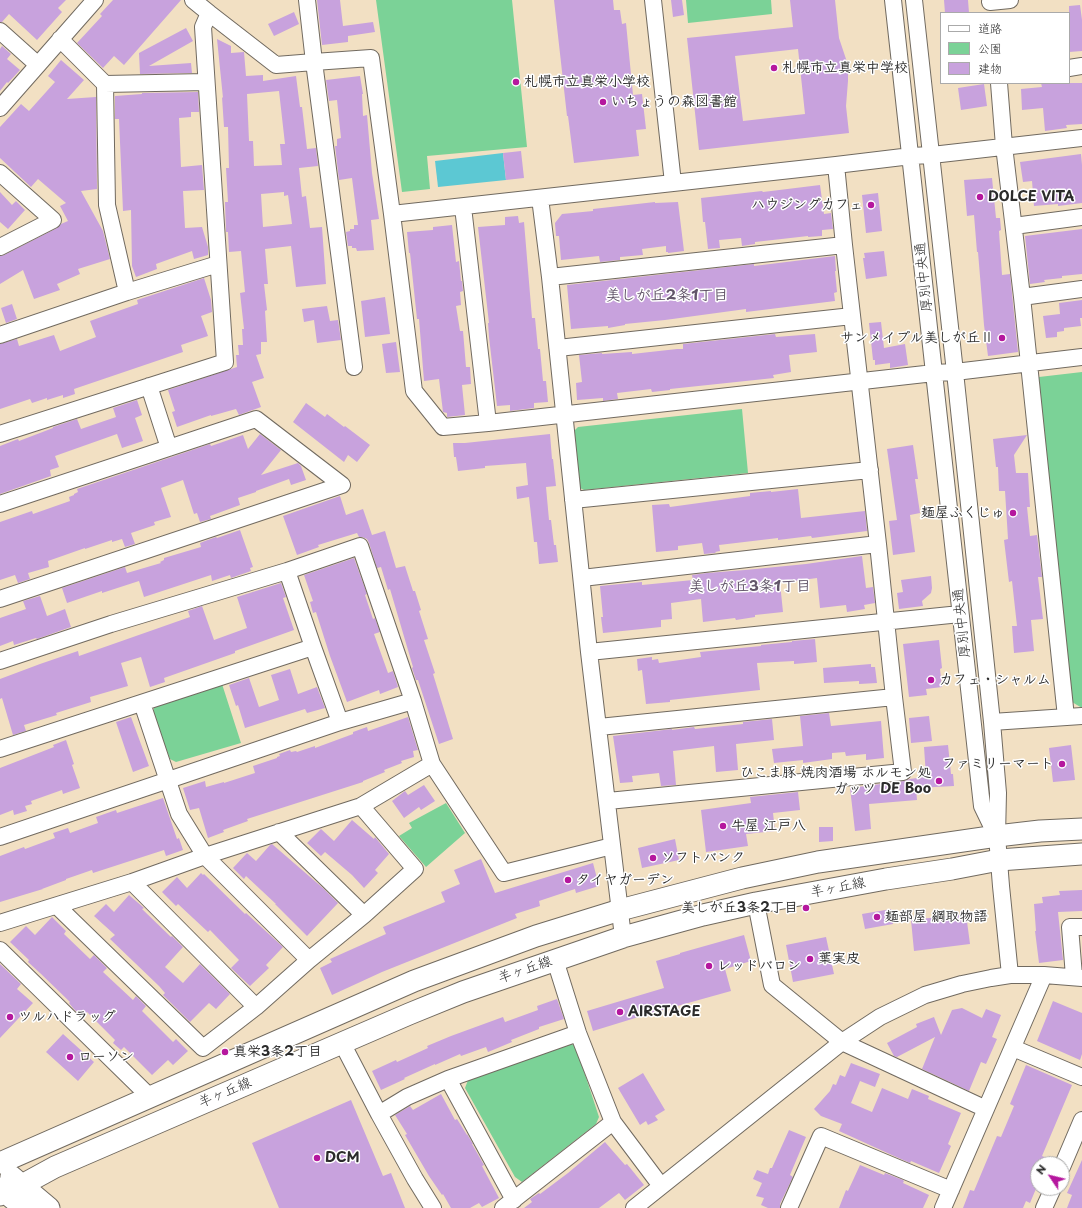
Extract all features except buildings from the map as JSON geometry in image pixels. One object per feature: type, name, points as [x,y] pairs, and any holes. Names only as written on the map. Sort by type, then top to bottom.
[{"type":"main road","name":"羊ヶ丘線","points":[[0,1163],[414,981],[536,936],[620,910],[742,878],[818,862],[997,836],[1040,831],[1082,829]]},
{"type":"main road","name":"羊ヶ丘線","points":[[7,1190],[55,1167],[462,992],[623,937],[703,915],[756,903],[886,878],[952,869],[999,860],[1082,854]]},
{"type":"main road","points":[[0,1167],[7,1190],[24,1208]]},
{"type":"main road","points":[[7,1190],[50,1208]]},
{"type":"street","points":[[193,0],[276,65],[371,58],[414,391],[443,427],[565,415],[1082,357]]},
{"type":"street","points":[[307,0],[354,367]]},
{"type":"street","points":[[653,0],[674,183]]},
{"type":"street","name":"厚別中央通","points":[[893,0],[982,806],[997,836]]},
{"type":"street","name":"厚別中央通","points":[[914,0],[932,155],[992,722],[998,792],[997,836]]},
{"type":"street","points":[[990,5],[1010,0]]},
{"type":"street","points":[[0,108],[60,40],[86,3]]},
{"type":"street","points":[[0,434],[225,362],[203,27],[209,12]]},
{"type":"street","points":[[0,31],[38,65]]},
{"type":"street","points":[[60,40],[105,84],[107,204],[127,292]]},
{"type":"street","points":[[1070,68],[1082,66]]},
{"type":"street","points":[[105,84],[206,82]]},
{"type":"street","points":[[992,722],[1074,717],[1029,363],[1004,146],[999,84]]},
{"type":"street","points":[[392,214],[1082,138]]},
{"type":"street","points":[[608,801],[904,772],[894,697],[887,621],[836,165]]},
{"type":"street","points":[[0,173],[53,220],[0,247]]},
{"type":"street","points":[[540,198],[558,348],[589,652],[608,801],[623,937]]},
{"type":"street","points":[[463,207],[488,423]]},
{"type":"street","points":[[1014,226],[1082,217]]},
{"type":"street","points":[[550,277],[844,245]]},
{"type":"street","points":[[0,335],[127,292],[218,264]]},
{"type":"street","points":[[1022,297],[1082,289]]},
{"type":"street","points":[[558,348],[852,316]]},
{"type":"street","points":[[149,386],[169,448]]},
{"type":"street","points":[[0,504],[256,419],[342,485],[0,599]]},
{"type":"street","points":[[573,500],[870,470]]},
{"type":"street","points":[[582,578],[878,544]]},
{"type":"street","points":[[0,661],[111,624],[287,571],[360,546],[413,700],[432,764],[504,873],[612,846]]},
{"type":"street","points":[[287,571],[312,647],[340,722]]},
{"type":"street","points":[[589,652],[960,614]]},
{"type":"street","points":[[0,749],[312,647]]},
{"type":"street","points":[[599,727],[894,697]]},
{"type":"street","points":[[0,837],[340,722],[413,700]]},
{"type":"street","points":[[142,703],[179,814],[205,856],[309,960]]},
{"type":"street","points":[[0,923],[132,882],[205,856],[361,806],[432,764]]},
{"type":"street","points":[[57,906],[203,1048],[256,1007],[309,960],[364,915],[415,869],[361,806]]},
{"type":"street","points":[[278,832],[364,915]]},
{"type":"street","points":[[997,836],[1010,975]]},
{"type":"street","points":[[132,882],[256,1007]]},
{"type":"street","points":[[756,903],[772,985],[842,1042],[986,1110]]},
{"type":"street","points":[[634,1208],[842,1042],[880,1017],[925,995],[962,984],[1010,975],[1078,977],[1070,927],[1082,927]]},
{"type":"street","points":[[0,950],[150,1097]]},
{"type":"street","points":[[555,960],[578,1033],[613,1122],[662,1186]]},
{"type":"street","points":[[943,1208],[1044,975]]},
{"type":"street","points":[[379,1114],[407,1097],[448,1079],[578,1033]]},
{"type":"street","points":[[342,1043],[379,1114],[433,1208]]},
{"type":"street","points":[[1013,1048],[1082,1078]]},
{"type":"street","points":[[448,1079],[509,1204],[613,1122]]},
{"type":"street","points":[[1067,1156],[1082,1120]]},
{"type":"street","points":[[789,1208],[821,1136],[951,1190]]},
{"type":"street","points":[[1044,1208],[1049,1196]]},
{"type":"green space","points":[[376,0],[512,0],[527,147],[427,156],[430,189],[402,192]]},
{"type":"green space","points":[[686,0],[771,0],[772,14],[688,23]]},
{"type":"green space","points":[[1082,372],[1082,708],[1072,702],[1037,384],[1039,377]]},
{"type":"green space","points":[[742,409],[748,473],[584,490],[576,486],[574,431],[578,427]]},
{"type":"green space","points":[[222,684],[241,743],[176,762],[170,759],[153,714],[154,708],[158,703]]},
{"type":"green space","points":[[446,803],[465,833],[426,867],[399,836],[412,828],[409,823]]},
{"type":"green space","points":[[572,1044],[576,1047],[599,1117],[596,1124],[522,1182],[515,1177],[465,1088],[468,1080]]},
{"type":"water","points":[[503,153],[506,180],[438,187],[435,161]]},
{"type":"place","name":"札幌市立真栄中学校","points":[[774,68]]},
{"type":"place","name":"札幌市立真栄小学校","points":[[516,82]]},
{"type":"place","name":"いちょうの森図書館","points":[[603,102]]},
{"type":"place","name":"DOLCE VITA","points":[[980,197]]},
{"type":"place","name":"ハウジングカフェ","points":[[871,205]]},
{"type":"place","name":"サンメイプル美しが丘Ⅱ","points":[[1002,338]]},
{"type":"place","name":"麺屋ふくじゅ","points":[[1013,513]]},
{"type":"place","name":"カフェ・シャルム","points":[[931,680]]},
{"type":"place","name":"ファミリーマート","points":[[1062,764]]},
{"type":"place","name":"ひこま豚 焼肉酒場 ホルモン処 ガッツ DE Boo","points":[[939,781]]},
{"type":"place","name":"牛屋 江戸八","points":[[723,826]]},
{"type":"place","name":"ソフトバンク","points":[[653,858]]},
{"type":"place","name":"タイヤガーデン","points":[[568,880]]},
{"type":"place","name":"美しが丘3条2丁目","points":[[806,908]]},
{"type":"place","name":"麺部屋 綱取物語","points":[[877,917]]},
{"type":"place","name":"葉実皮","points":[[810,959]]},
{"type":"place","name":"レッドバロン","points":[[709,966]]},
{"type":"place","name":"AIRSTAGE","points":[[620,1012]]},
{"type":"place","name":"ツルハドラッグ","points":[[10,1017]]},
{"type":"place","name":"真栄3条2丁目","points":[[225,1052]]},
{"type":"place","name":"ローソン","points":[[70,1057]]},
{"type":"place","name":"DCM","points":[[317,1158]]},
{"type":"district","name":"美しが丘2条1丁目","points":[[667,296]]},
{"type":"district","name":"美しが丘3条1丁目","points":[[750,587]]}]
